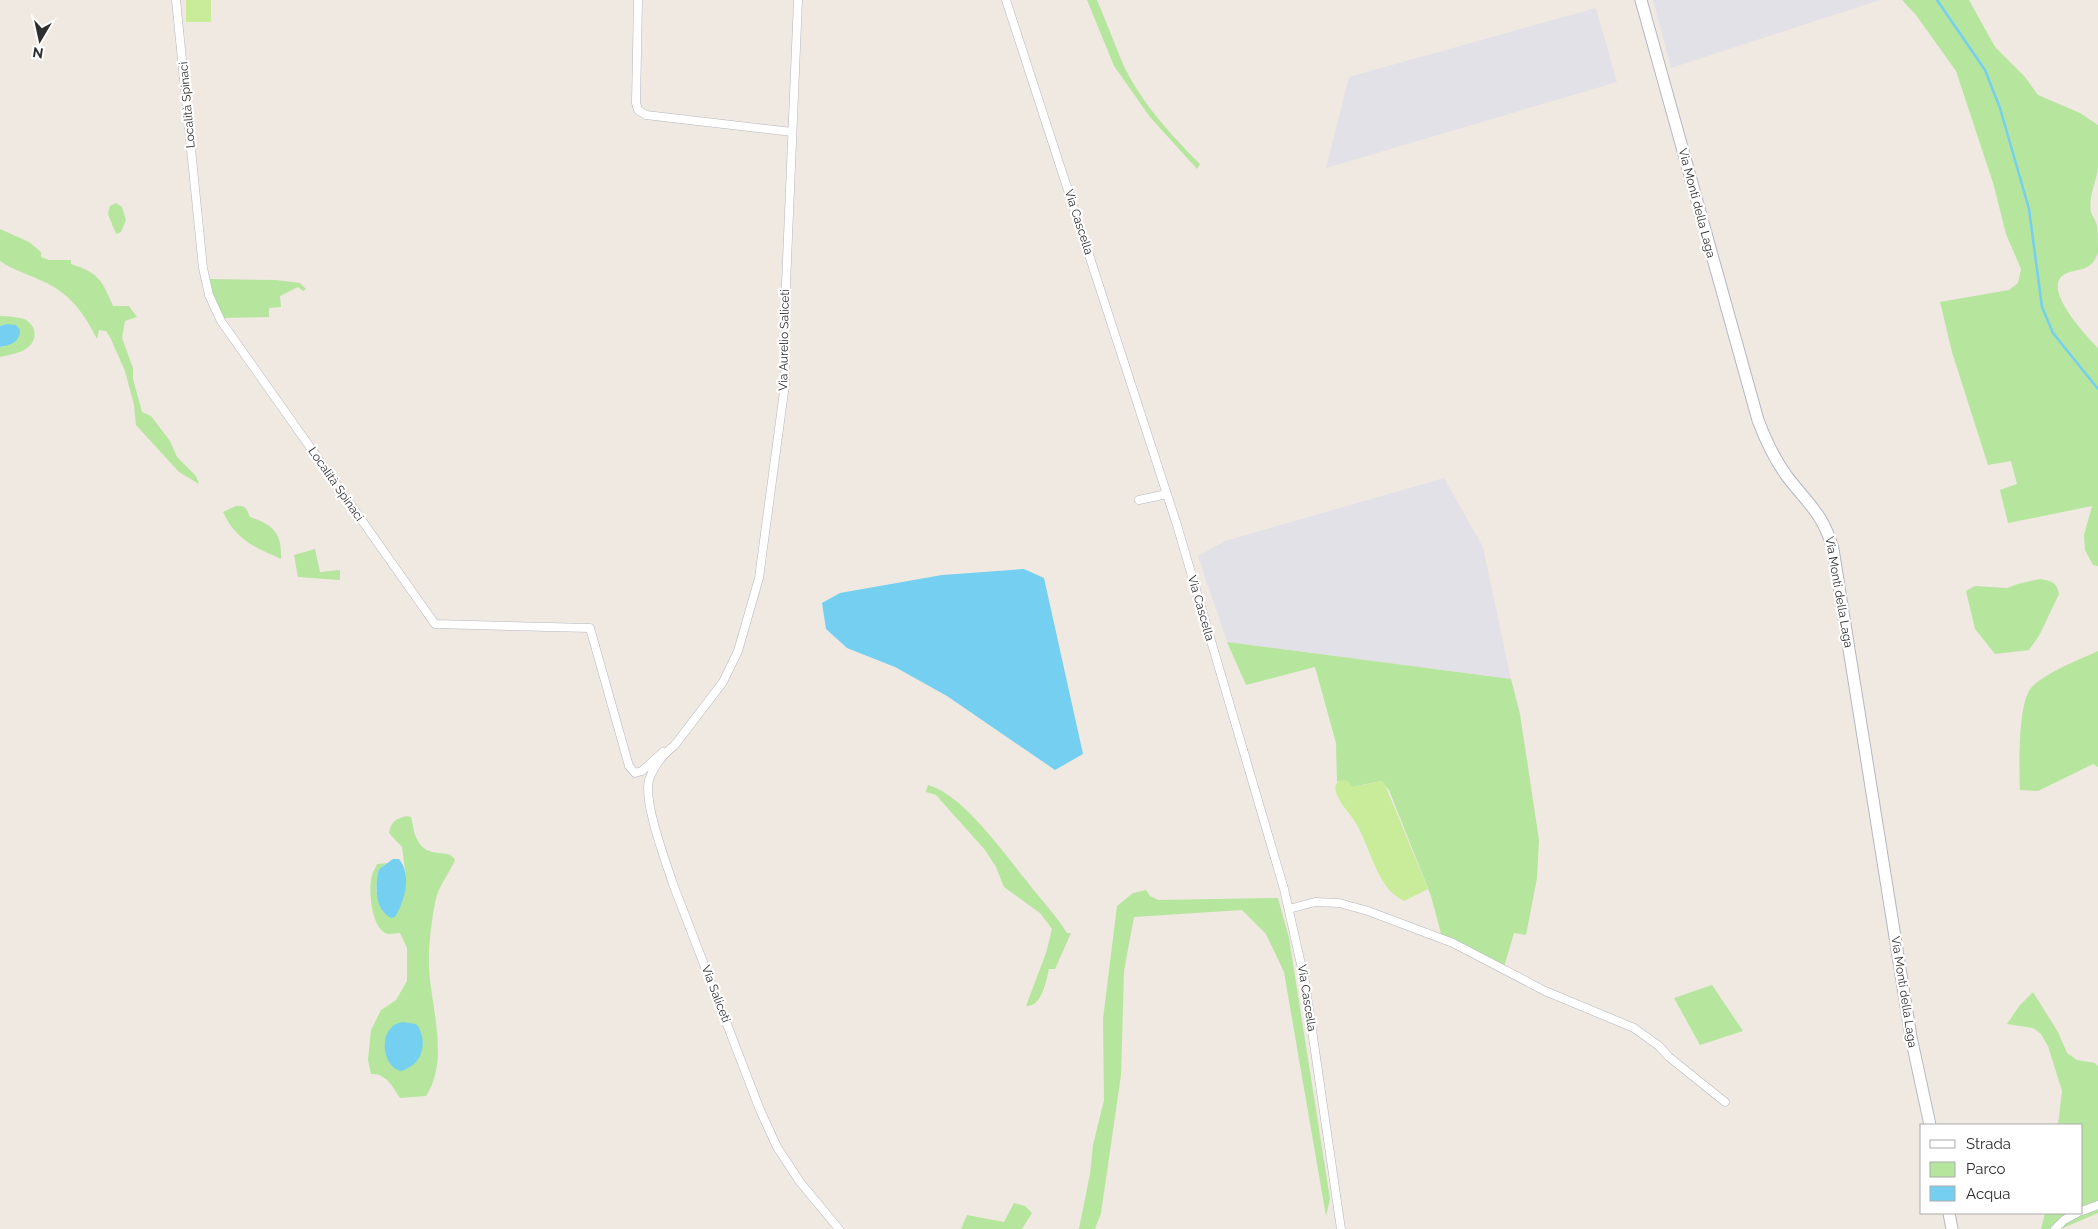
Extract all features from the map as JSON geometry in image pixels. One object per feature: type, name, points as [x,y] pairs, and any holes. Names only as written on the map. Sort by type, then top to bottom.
[{"type":"street","name":"Località Spinaci","points":[[176,0],[203,268],[209,295],[215,310],[231,336],[435,624],[590,628],[630,766],[635,773],[642,771],[660,754],[674,746]]},
{"type":"street","points":[[638,0],[636,103],[638,110],[646,115],[792,132]]},
{"type":"street","name":"Via Aurelio Saliceti","points":[[674,746],[723,682],[738,650],[759,578],[785,384],[786,284],[798,0]]},
{"type":"street","name":"Via Cascella","points":[[1006,0],[1167,494],[1289,909],[1305,982],[1340,1229]]},
{"type":"street","name":"Via Monti della Laga","points":[[1641,0],[1758,420],[1770,448],[1782,468],[1823,520],[1833,548],[1910,1026],[1930,1124]]},
{"type":"street","points":[[1139,500],[1167,494]]},
{"type":"street","name":"Via Saliceti","points":[[674,746],[666,752],[656,768],[650,780],[648,791],[662,852],[760,1110],[777,1147],[800,1182],[838,1229]]},
{"type":"street","points":[[1289,909],[1311,903],[1339,903],[1368,911],[1453,943],[1546,991],[1634,1028],[1659,1046],[1669,1057],[1725,1102]]},
{"type":"street","points":[[2083,1211],[2098,1205]]},
{"type":"street","points":[[1949,1214],[1952,1229]]},
{"type":"street","points":[[2055,1229],[2064,1220],[2075,1214]]},
{"type":"shaded area","points":[[1653,0],[1880,0],[1671,68]]},
{"type":"shaded area","points":[[1596,8],[1617,82],[1326,168],[1349,77]]},
{"type":"shaded area","points":[[1444,478],[1483,547],[1511,679],[1227,642],[1198,556],[1225,541]]},
{"type":"green space","points":[[186,0],[211,0],[211,22],[186,22]]},
{"type":"green space","points":[[1087,0],[1097,0],[1130,78],[1157,117],[1200,164],[1197,169],[1150,117],[1114,66]]},
{"type":"green space","points":[[1902,0],[1969,0],[1995,47],[2025,77],[2038,95],[2080,113],[2098,125],[2098,167],[2090,206],[2097,225],[2098,252],[2095,259],[2087,267],[2062,276],[2058,283],[2058,292],[2069,314],[2098,348],[2098,566],[2093,565],[2085,550],[2084,535],[2092,506],[2008,523],[2000,490],[2017,484],[2011,461],[1988,465],[1952,352],[1940,302],[2009,290],[2018,283],[2021,269],[2006,234],[1994,186],[1956,71],[1916,15]]},
{"type":"green space","points":[[116,203],[122,207],[126,220],[121,232],[116,234],[108,214],[110,206]]},
{"type":"green space","points":[[0,229],[29,242],[41,252],[41,257],[49,260],[71,260],[71,264],[94,274],[106,290],[113,306],[129,306],[137,317],[125,321],[122,338],[133,368],[133,379],[142,412],[151,416],[170,441],[177,457],[196,476],[199,484],[179,472],[136,425],[134,405],[125,371],[106,331],[99,330],[97,339],[81,312],[61,291],[0,261]]},
{"type":"green space","points":[[209,279],[276,280],[300,283],[306,289],[303,291],[298,287],[280,296],[281,307],[269,308],[269,317],[224,318],[216,304]]},
{"type":"green space","points":[[0,316],[24,319],[28,322],[34,329],[31,345],[14,354],[0,357],[0,347],[6,346],[6,324],[0,326]]},
{"type":"green space","points":[[236,506],[244,507],[250,517],[265,523],[275,531],[280,543],[281,559],[247,542],[228,522],[223,512]]},
{"type":"green space","points":[[315,549],[320,572],[340,570],[340,580],[298,577],[294,555]]},
{"type":"green space","points":[[2040,579],[2053,583],[2057,587],[2059,594],[2040,634],[2029,650],[1995,654],[1975,629],[1966,591],[1975,586],[2007,588]]},
{"type":"green space","points":[[1227,642],[1511,679],[1520,714],[1539,840],[1537,878],[1526,935],[1514,933],[1504,967],[1442,937],[1431,896],[1389,790],[1381,781],[1352,787],[1338,781],[1337,783],[1336,743],[1315,667],[1246,685]]},
{"type":"green space","points":[[2098,651],[2098,767],[2093,764],[2038,791],[2020,790],[2022,721],[2027,696],[2031,688],[2053,672]]},
{"type":"green space","points":[[1341,780],[1348,781],[1352,787],[1384,782],[1428,889],[1404,901],[1394,895],[1388,888],[1377,870],[1359,828],[1338,798],[1335,788],[1336,784]]},
{"type":"green space","points":[[928,785],[942,791],[956,801],[983,827],[1054,914],[1067,933],[1071,933],[1055,969],[1049,969],[1040,998],[1031,1005],[1026,1006],[1046,953],[1052,929],[1040,913],[1004,887],[996,867],[985,850],[936,795],[926,792]]},
{"type":"green space","points":[[406,816],[411,817],[414,832],[420,845],[431,852],[452,856],[455,860],[437,895],[430,934],[429,972],[438,1046],[434,1081],[426,1096],[400,1098],[385,1078],[371,1074],[368,1060],[371,1030],[381,1010],[396,1000],[407,981],[407,948],[400,933],[388,934],[382,931],[378,925],[374,917],[370,890],[372,875],[377,864],[387,863],[379,869],[376,891],[383,911],[406,877],[402,847],[389,833],[394,822]]},
{"type":"green space","points":[[1146,890],[1150,896],[1158,900],[1278,898],[1289,938],[1330,1199],[1326,1216],[1284,972],[1266,934],[1242,910],[1134,917],[1124,971],[1121,1075],[1101,1213],[1095,1229],[1079,1229],[1090,1174],[1093,1145],[1104,1100],[1103,1019],[1117,906],[1133,893]]},
{"type":"green space","points":[[1712,985],[1743,1031],[1700,1045],[1674,998]]},
{"type":"green space","points":[[2033,992],[2058,1032],[2067,1053],[2077,1060],[2095,1063],[2098,1066],[2098,1213],[2061,1229],[2041,1229],[2045,1214],[2083,1214],[2083,1124],[2058,1124],[2062,1091],[2048,1046],[2041,1034],[2033,1028],[2007,1024],[2020,1005]]},
{"type":"green space","points":[[1014,1203],[1025,1206],[1032,1213],[1022,1229],[961,1229],[967,1215],[1004,1222]]},
{"type":"water","points":[[6,324],[16,325],[20,330],[20,334],[14,342],[0,347],[0,326]]},
{"type":"water","points":[[1024,569],[1044,578],[1083,754],[1055,770],[947,696],[895,667],[847,648],[826,629],[822,603],[840,593],[942,575]]},
{"type":"water","points":[[393,859],[399,859],[403,865],[406,888],[402,903],[395,917],[391,918],[381,909],[377,896],[377,882],[379,869]]},
{"type":"water","points":[[402,1022],[416,1024],[421,1033],[423,1043],[421,1053],[416,1062],[402,1071],[396,1069],[388,1060],[385,1040],[391,1028]]},
{"type":"waterway","points":[[1937,0],[1985,70],[2000,108],[2029,209],[2042,307],[2053,333],[2098,389]]}]
